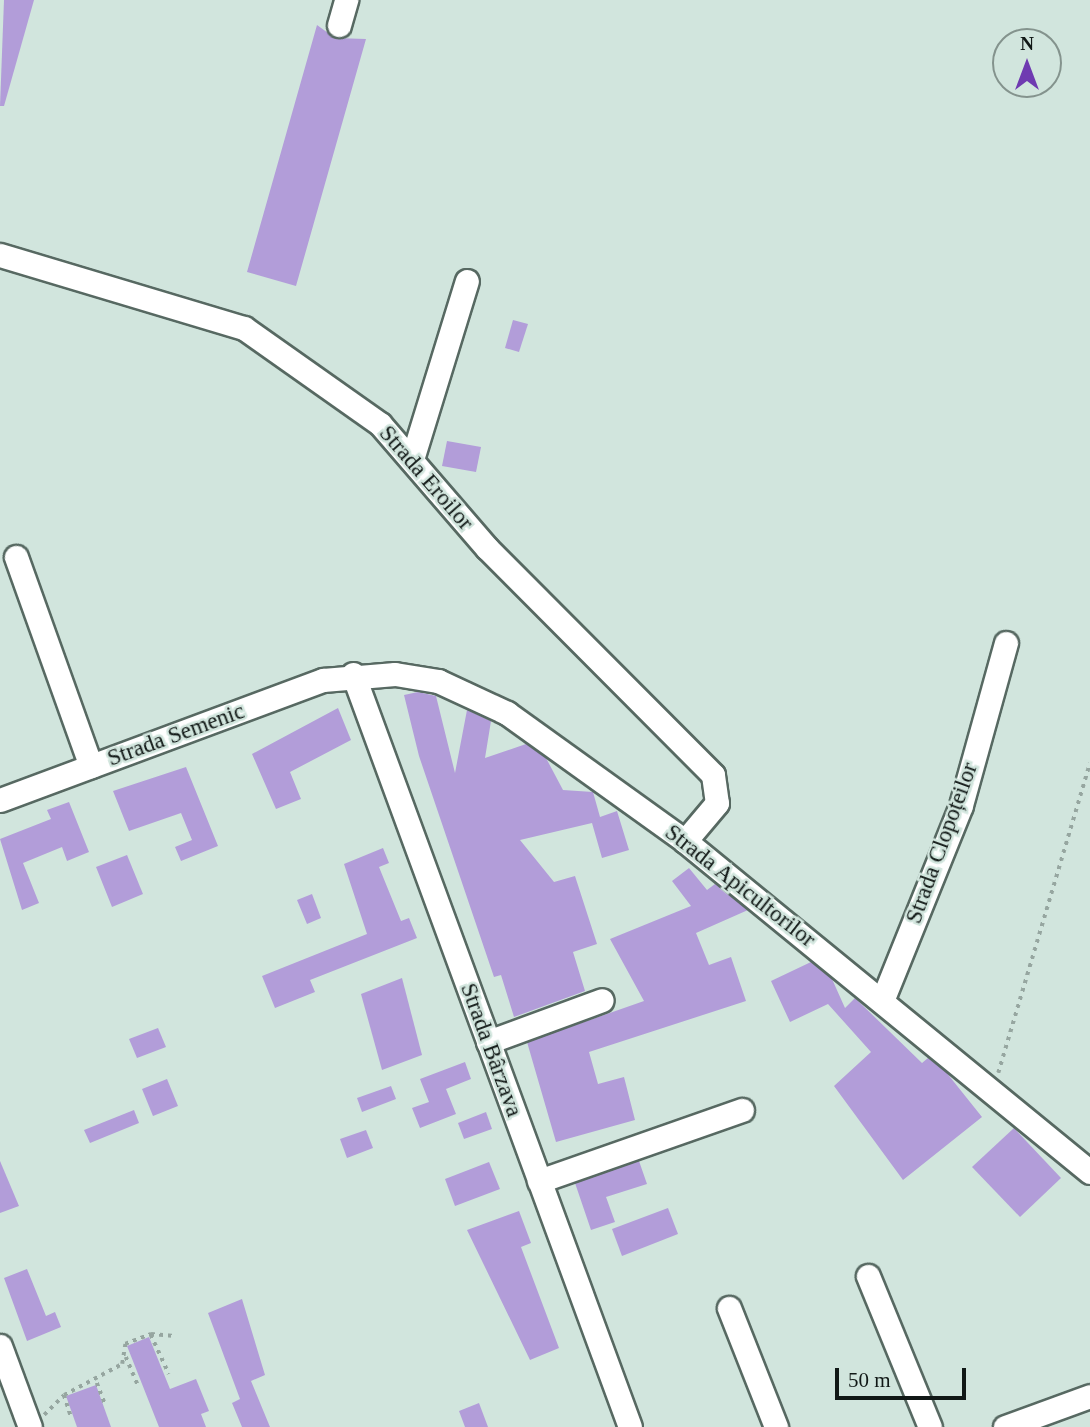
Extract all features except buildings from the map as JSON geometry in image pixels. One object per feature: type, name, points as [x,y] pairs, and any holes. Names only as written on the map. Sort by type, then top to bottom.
[{"type":"street","points":[[339,25],[346,0]]},
{"type":"street","name":"Strada Eroilor","points":[[0,255],[243,328],[380,424],[413,456],[487,548],[713,775],[717,803],[685,841]]},
{"type":"street","points":[[413,456],[467,281]]},
{"type":"street","points":[[16,557],[91,766]]},
{"type":"street","name":"Strada Clopoțeilor","points":[[882,1001],[961,805],[1006,643]]},
{"type":"street","name":"Strada Apicultorilor","points":[[353,674],[438,681],[508,713],[685,841],[882,1001],[990,1093],[1090,1172]]},
{"type":"street","name":"Strada Semenic","points":[[0,800],[353,674]]},
{"type":"street","name":"Strada Bârzava","points":[[353,674],[630,1427]]},
{"type":"street","points":[[488,1042],[602,1000]]},
{"type":"street","points":[[539,1181],[742,1110]]},
{"type":"street","points":[[868,1276],[929,1427]]},
{"type":"street","points":[[729,1308],[776,1427]]},
{"type":"street","points":[[0,1346],[29,1424]]},
{"type":"street","points":[[1005,1427],[1090,1396]]},
{"type":"path","points":[[990,1093],[1090,763]]},
{"type":"path","points":[[138,1385],[126,1357],[125,1344],[151,1334],[175,1336]]},
{"type":"path","points":[[151,1334],[169,1374]]},
{"type":"path","points":[[29,1424],[55,1410],[64,1395],[97,1383],[126,1357]]},
{"type":"path","points":[[97,1383],[105,1404]]},
{"type":"path","points":[[64,1395],[71,1416]]}]
